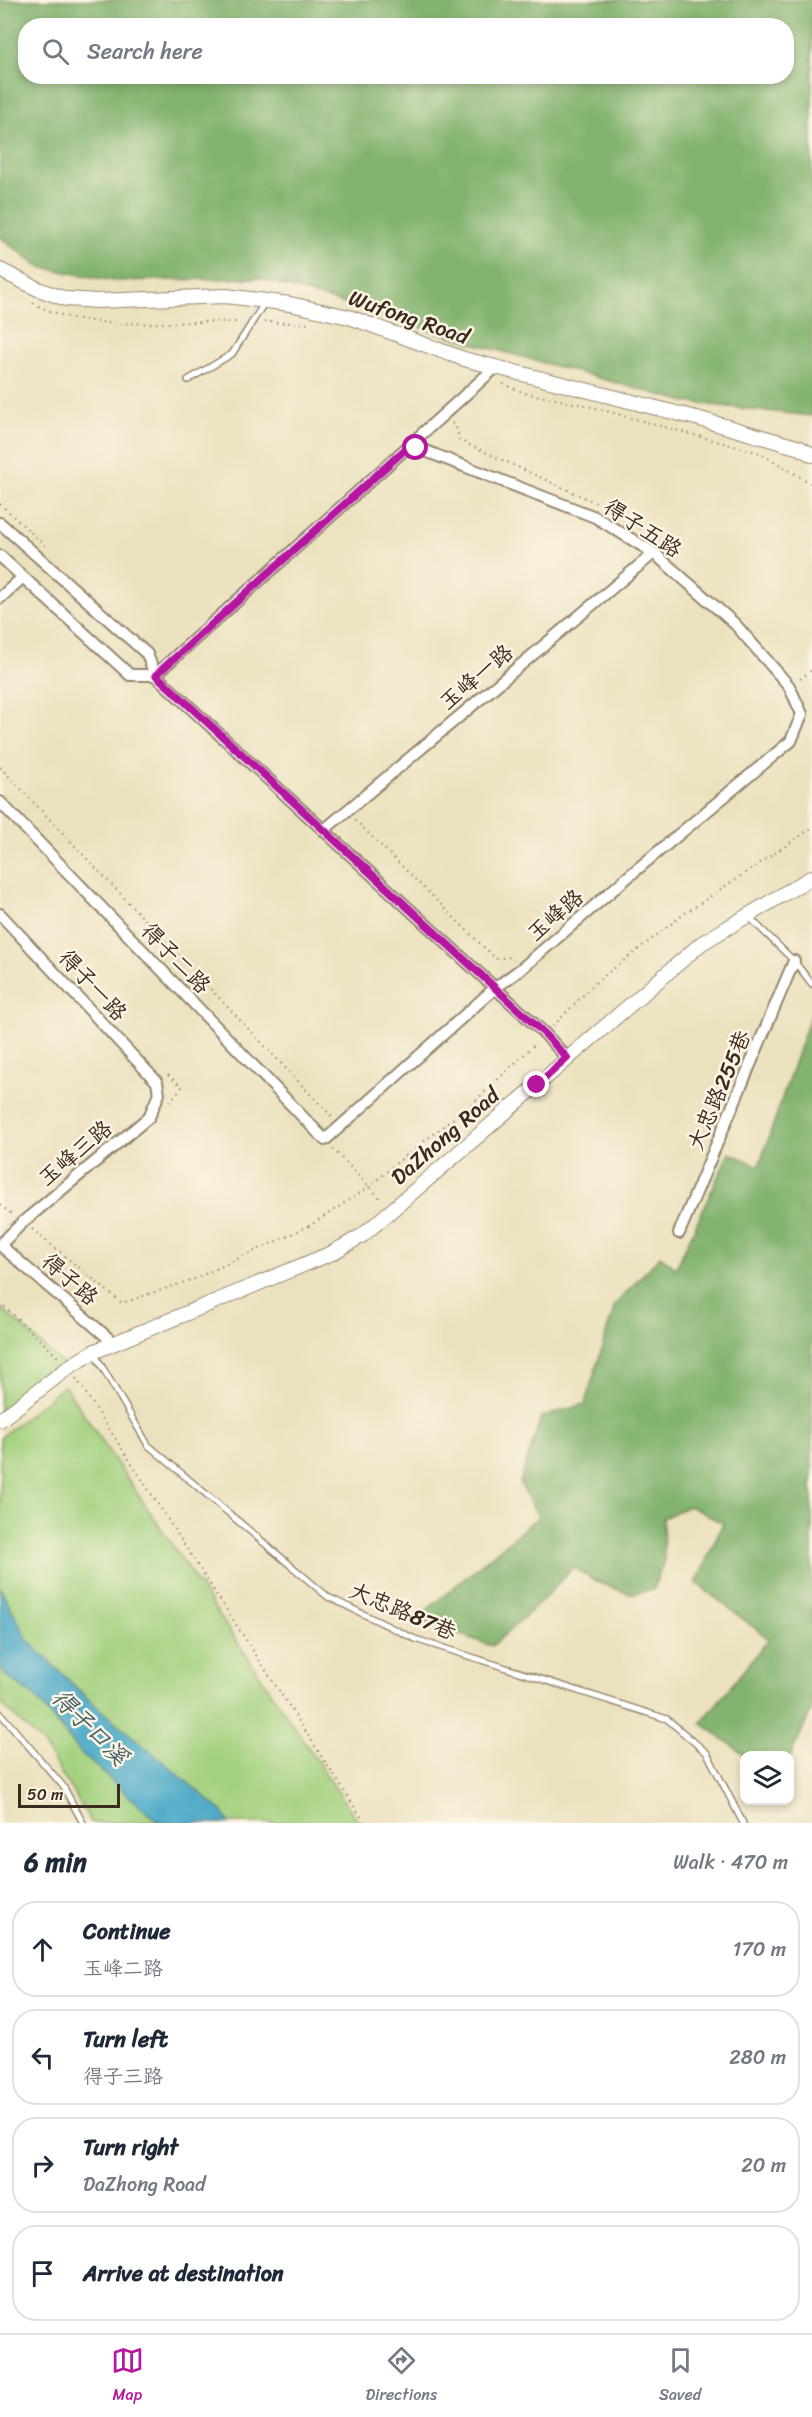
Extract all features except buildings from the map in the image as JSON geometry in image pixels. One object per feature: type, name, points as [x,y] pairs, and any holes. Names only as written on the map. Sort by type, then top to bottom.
[{"type":"street","name":"Wufong Road","points":[[0,270],[38,290],[66,299],[97,301],[226,296],[266,300],[348,316],[464,358],[700,419],[808,451]]},
{"type":"street","points":[[0,556],[130,675],[156,675],[496,367]]},
{"type":"street","name":"得子五路","points":[[410,445],[595,517],[654,553],[735,624],[789,686],[802,714]]},
{"type":"street","points":[[0,523],[147,654],[156,675],[545,1034],[567,1058]]},
{"type":"street","name":"玉峰一路","points":[[324,830],[654,553]]},
{"type":"street","points":[[0,598],[23,577]]},
{"type":"street","name":"玉峰路","points":[[325,1140],[495,988],[521,969],[791,741],[802,714]]},
{"type":"street","name":"得子二路","points":[[0,802],[325,1140]]},
{"type":"street","name":"DaZhong Road","points":[[0,1420],[69,1367],[93,1352],[332,1253],[363,1235],[702,943],[812,877]]},
{"type":"street","name":"得子一路","points":[[0,914],[157,1082]]},
{"type":"street","name":"大忠路255巷","points":[[679,1233],[794,961]]},
{"type":"street","name":"玉峰三路","points":[[0,1245],[23,1222],[149,1117],[159,1094],[157,1082]]},
{"type":"street","name":"得子路","points":[[0,1245],[114,1343]]},
{"type":"lane","points":[[188,380],[232,354],[266,300]]},
{"type":"lane","points":[[747,914],[794,961],[812,984]]},
{"type":"lane","name":"大忠路87巷","points":[[93,1352],[148,1445],[328,1597],[415,1639],[667,1719],[707,1753],[743,1823]]},
{"type":"lane","points":[[0,1713],[63,1786],[83,1823]]},
{"type":"path","points":[[27,299],[44,309],[85,320],[155,323],[254,321],[313,324]]},
{"type":"path","points":[[486,378],[525,393],[584,405],[760,453],[812,484]]},
{"type":"path","points":[[444,415],[458,429],[459,440],[631,519],[640,526],[635,542]]},
{"type":"path","points":[[0,504],[51,551]]},
{"type":"path","points":[[789,686],[812,670]]},
{"type":"path","points":[[0,767],[336,1121],[335,1131]]},
{"type":"path","points":[[346,811],[496,958],[510,957],[521,969]]},
{"type":"path","points":[[0,1205],[122,1303],[194,1279],[311,1225],[369,1188],[399,1161],[473,1103],[596,983],[684,914],[812,828]]},
{"type":"path","points":[[325,1140],[391,1210]]},
{"type":"path","points":[[0,1302],[69,1367],[365,1823]]},
{"type":"green space","points":[[0,0],[812,0],[812,416],[686,402],[472,343],[260,278],[113,281],[40,267],[0,237]]},
{"type":"green space","points":[[812,1011],[812,1709],[793,1751],[740,1751],[701,1723],[769,1639],[696,1583],[723,1523],[689,1506],[663,1518],[664,1560],[654,1589],[629,1594],[595,1581],[573,1567],[540,1603],[492,1646],[416,1619],[538,1517],[520,1483],[541,1417],[585,1404],[615,1305],[660,1256],[676,1268],[729,1153],[759,1166]]},
{"type":"green space","points":[[0,1307],[64,1365],[0,1411]]},
{"type":"green space","points":[[64,1386],[359,1823],[229,1823],[225,1817],[89,1700],[29,1642],[0,1587],[0,1438]]},
{"type":"green space","points":[[0,1667],[5,1675],[37,1699],[82,1754],[159,1823],[92,1823],[43,1744],[0,1702]]},
{"type":"water","name":"得子口溪","points":[[0,1587],[29,1642],[89,1700],[223,1812],[229,1823],[159,1823],[82,1754],[37,1699],[5,1675],[0,1667]]},
{"type":"route","points":[[416,448],[410,445],[156,675],[545,1034],[567,1058],[537,1085]]}]
